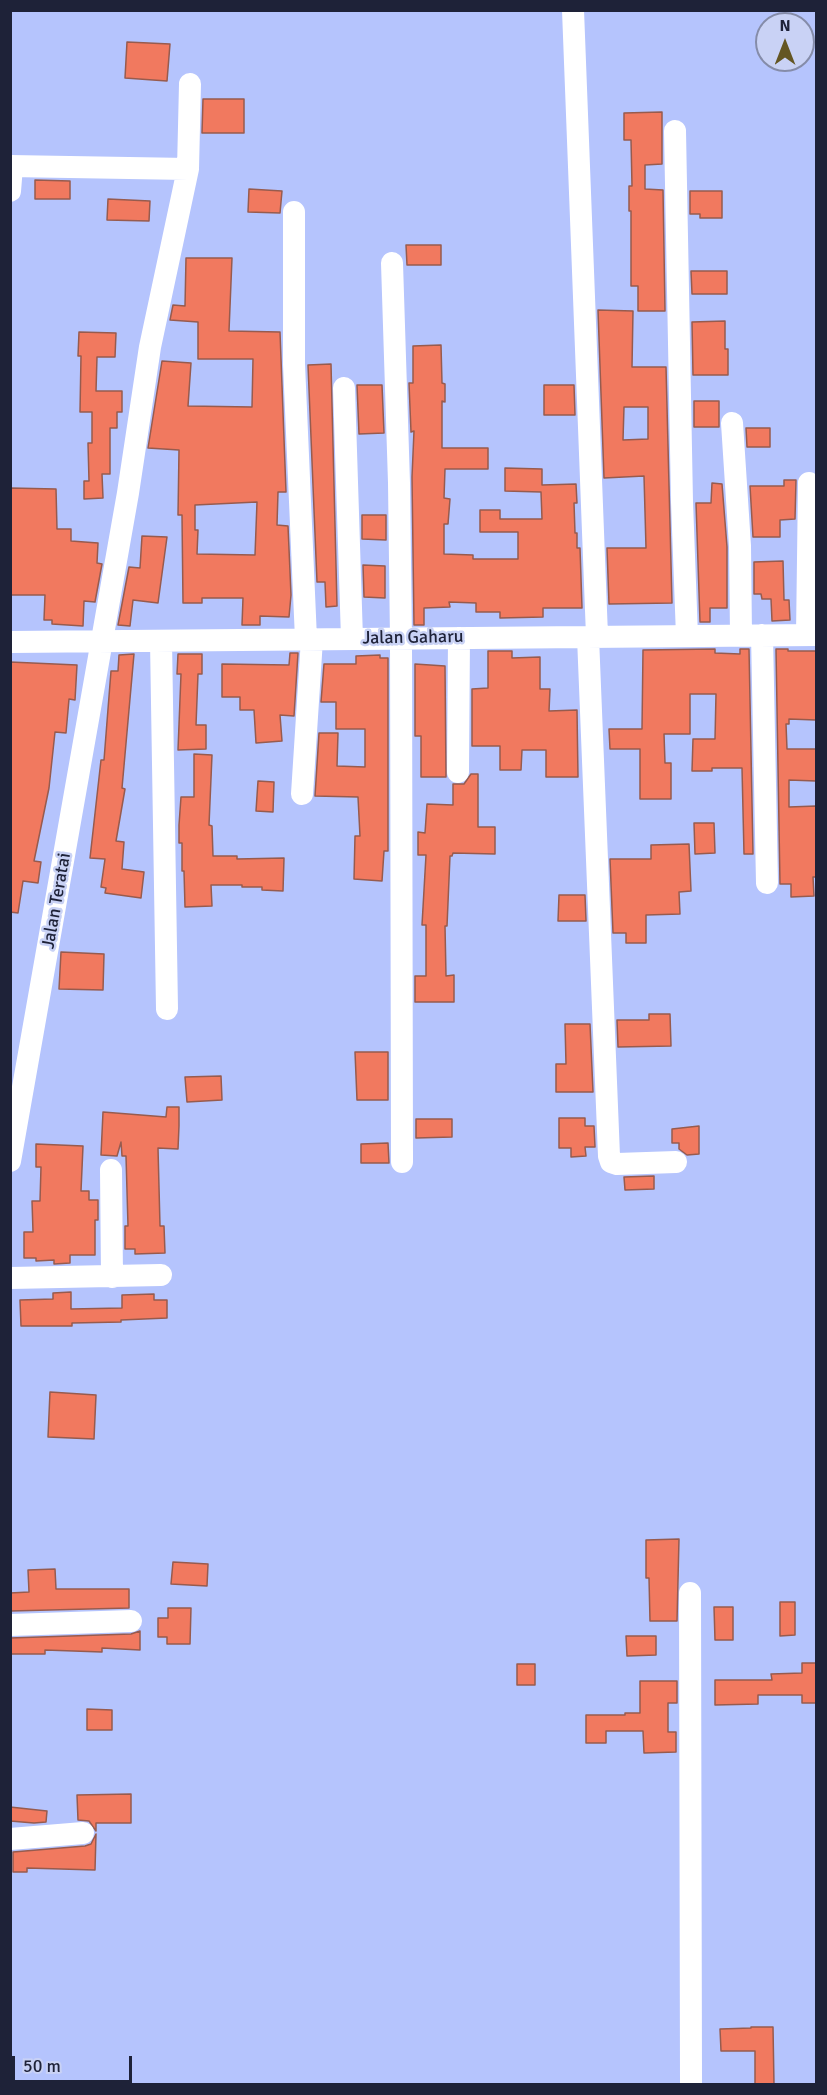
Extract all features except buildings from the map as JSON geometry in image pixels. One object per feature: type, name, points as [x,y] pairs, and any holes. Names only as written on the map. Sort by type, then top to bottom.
[{"type":"street","points":[[573,10],[609,1156],[611,1162],[617,1164],[676,1162]]},
{"type":"street","name":"Jalan Teratai","points":[[10,1161],[15,1119],[128,493],[150,347],[188,169],[190,84]]},
{"type":"street","points":[[675,131],[682,502],[687,636]]},
{"type":"street","points":[[10,191],[11,166],[188,169]]},
{"type":"street","points":[[294,212],[294,364],[309,639],[302,794]]},
{"type":"street","points":[[392,263],[401,639],[402,1162]]},
{"type":"street","points":[[344,388],[352,639]]},
{"type":"street","points":[[732,423],[740,546],[752,635],[767,883]]},
{"type":"street","points":[[809,483],[812,635]]},
{"type":"street","name":"Jalan Gaharu","points":[[10,642],[812,635]]},
{"type":"street","points":[[458,772],[459,638]]},
{"type":"street","points":[[160,641],[167,1009]]},
{"type":"street","points":[[111,1170],[112,1277]]},
{"type":"street","points":[[10,1278],[161,1275]]},
{"type":"street","points":[[690,1593],[691,2085]]},
{"type":"street","points":[[10,1625],[131,1621]]},
{"type":"street","points":[[10,1839],[83,1833]]}]
